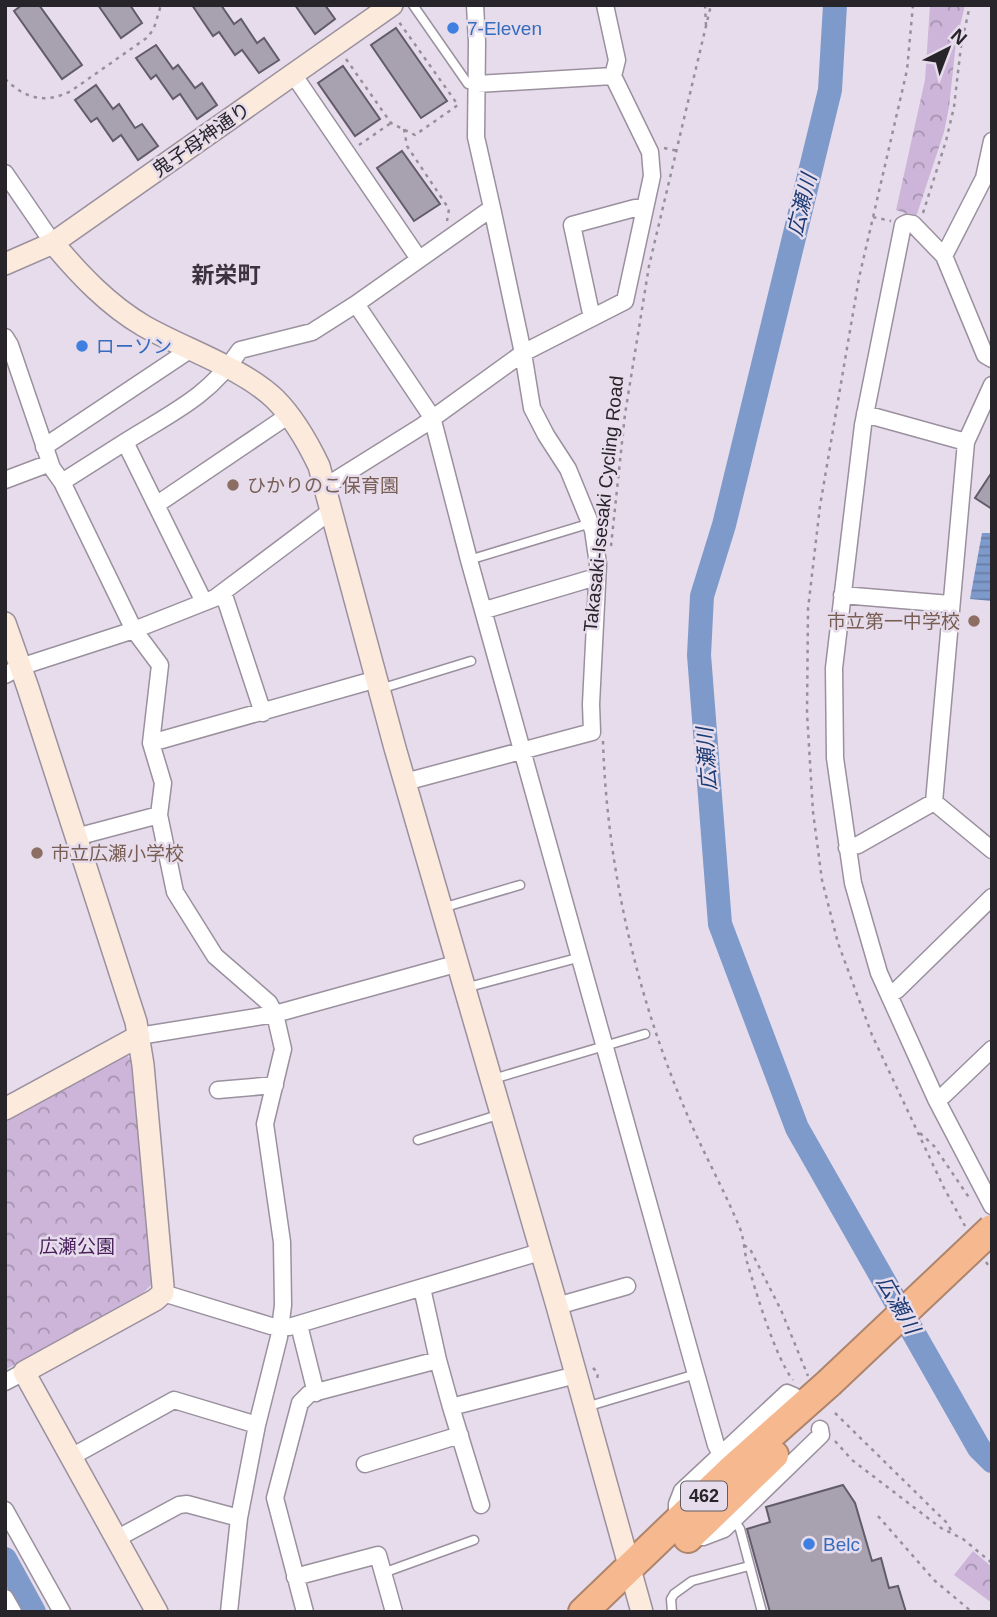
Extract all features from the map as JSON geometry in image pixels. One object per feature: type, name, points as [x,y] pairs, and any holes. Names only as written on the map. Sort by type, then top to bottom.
[{"type":"highway","name":"462","points":[[828,1393],[984,1212]]},
{"type":"highway","name":"462","points":[[609,1612],[636,1588],[730,1471],[828,1393],[988,1254]]},
{"type":"highway","name":"462","points":[[583,1612],[636,1588]]},
{"type":"street","points":[[405,782],[592,732],[598,564],[591,523],[568,469],[545,435],[532,408],[523,353],[475,137],[475,5]]},
{"type":"street","points":[[326,486],[422,426],[523,353],[625,301],[652,176],[650,152],[613,76],[617,60],[605,5]]},
{"type":"street","name":"鬼子母神通り","points":[[5,264],[52,243],[293,74],[368,12],[394,11]]},
{"type":"street","points":[[293,74],[419,259]]},
{"type":"street","points":[[477,84],[613,76]]},
{"type":"street","points":[[944,256],[984,178],[992,141]]},
{"type":"street","points":[[5,173],[52,243],[77,272],[110,302],[144,326],[228,368],[274,398],[309,445],[326,486],[405,782],[636,1588]]},
{"type":"street","points":[[62,482],[202,395],[228,368],[240,350],[312,332],[492,208]]},
{"type":"street","points":[[592,318],[572,225],[635,208],[645,208]]},
{"type":"street","points":[[984,1212],[879,973],[860,914],[835,758],[834,668],[842,595],[865,414],[902,225],[913,224],[944,256],[985,355],[992,359]]},
{"type":"street","points":[[356,304],[432,417],[469,560],[716,1445],[721,1454]]},
{"type":"street","points":[[5,337],[50,463],[62,482],[134,630],[160,665],[151,743],[163,783],[159,815],[175,892],[215,956],[270,1003],[284,1049],[265,1124],[282,1242],[283,1305],[239,1518],[229,1612]]},
{"type":"street","points":[[44,447],[191,349]]},
{"type":"street","points":[[934,802],[965,442],[992,385]]},
{"type":"street","points":[[865,414],[965,442]]},
{"type":"street","points":[[156,505],[289,415]]},
{"type":"street","points":[[125,442],[204,601]]},
{"type":"street","points":[[5,480],[50,463]]},
{"type":"street","points":[[13,671],[134,630],[215,598],[332,510]]},
{"type":"street","points":[[485,610],[596,577]]},
{"type":"street","points":[[223,592],[262,713]]},
{"type":"street","points":[[842,595],[950,604]]},
{"type":"street","points":[[5,623],[13,671],[76,837],[139,1036],[163,1293]]},
{"type":"street","points":[[151,743],[378,684]]},
{"type":"street","points":[[848,848],[934,802]]},
{"type":"street","points":[[934,802],[992,850]]},
{"type":"street","points":[[76,837],[159,815]]},
{"type":"street","points":[[889,995],[992,897]]},
{"type":"street","points":[[5,1109],[139,1036],[275,1014],[459,963]]},
{"type":"street","points":[[936,1099],[944,1095],[992,1049]]},
{"type":"street","points":[[218,1090],[275,1085]]},
{"type":"street","points":[[163,1293],[280,1327],[299,1325],[540,1252]]},
{"type":"street","points":[[557,1306],[627,1286]]},
{"type":"street","points":[[422,1288],[438,1360],[481,1504]]},
{"type":"street","points":[[157,1612],[71,1457],[15,1377],[155,1300],[163,1293]]},
{"type":"street","points":[[299,1325],[316,1393]]},
{"type":"street","points":[[305,1612],[275,1498],[300,1403],[309,1394],[438,1360]]},
{"type":"street","points":[[451,1407],[576,1376]]},
{"type":"street","points":[[794,1390],[787,1393],[682,1491],[677,1504],[684,1528],[703,1537],[724,1529],[826,1432]]},
{"type":"street","points":[[71,1457],[174,1400],[257,1425]]},
{"type":"street","points":[[365,1464],[460,1435]]},
{"type":"street","points":[[116,1539],[179,1505],[187,1504],[239,1518]]},
{"type":"street","points":[[5,1510],[62,1612]]},
{"type":"street","points":[[295,1577],[378,1555],[394,1612]]},
{"type":"street","points":[[5,1598],[13,1612]]},
{"type":"lane","points":[[413,5],[468,84],[477,84]]},
{"type":"lane","points":[[469,560],[591,523]]},
{"type":"lane","points":[[378,684],[471,662]]},
{"type":"lane","points":[[442,908],[520,885]]},
{"type":"lane","points":[[465,988],[580,957]]},
{"type":"lane","points":[[491,1079],[645,1034]]},
{"type":"lane","points":[[418,1140],[501,1114]]},
{"type":"lane","points":[[586,1407],[696,1374]]},
{"type":"lane","points":[[734,1520],[740,1529],[762,1612]]},
{"type":"lane","points":[[383,1573],[474,1540]]},
{"type":"lane","points":[[672,1612],[671,1599],[685,1584],[749,1566]]},
{"type":"path","points":[[5,79],[18,91],[32,97],[59,97],[148,37],[154,28],[161,5]]},
{"type":"path","points":[[705,5],[706,32]]},
{"type":"path","name":"Takasaki-Isesaki Cycling Road","points":[[610,549],[625,414],[649,266],[711,5]]},
{"type":"path","points":[[913,5],[907,70],[859,278],[820,506],[808,609],[807,713],[813,812],[820,866],[838,943],[872,1035],[917,1130],[984,1212]]},
{"type":"path","points":[[922,219],[954,107],[961,46],[970,5]]},
{"type":"path","points":[[343,54],[391,123],[415,135],[458,106],[394,11]]},
{"type":"path","points":[[347,153],[391,123]]},
{"type":"path","points":[[404,130],[407,146],[449,209]]},
{"type":"path","points":[[873,217],[894,222]]},
{"type":"path","points":[[603,741],[608,819],[626,923],[643,995],[689,1120],[741,1229],[743,1244],[781,1360],[794,1390]]},
{"type":"path","points":[[917,1130],[934,1146],[984,1212]]},
{"type":"path","points":[[743,1244],[750,1249],[781,1310],[803,1365],[947,1523],[953,1534]]},
{"type":"path","points":[[988,1254],[992,1271]]},
{"type":"path","points":[[826,1432],[852,1460],[930,1520],[963,1539],[992,1563]]},
{"type":"path","points":[[878,1517],[934,1580],[972,1612]]},
{"type":"green space","points":[[930,5],[965,5],[956,43],[944,132],[916,217],[896,210],[925,80]]},
{"type":"green space","name":"広瀬公園","points":[[125,1054],[132,1060],[152,1284],[143,1293],[5,1370],[5,1121]]},
{"type":"green space","points":[[973,1551],[992,1567],[992,1603],[954,1575]]},
{"type":"water","points":[[982,533],[992,533],[992,601],[970,599]]},
{"type":"building","points":[[22,5],[39,5],[82,65],[62,79],[14,11]]},
{"type":"building","points":[[98,5],[130,5],[142,23],[121,38]]},
{"type":"building","points":[[192,5],[221,5],[234,24],[241,19],[257,43],[264,38],[279,60],[259,73],[242,50],[235,55],[219,32],[213,36]]},
{"type":"building","points":[[295,5],[325,5],[335,19],[315,34]]},
{"type":"building","points":[[396,28],[447,101],[421,118],[371,45]]},
{"type":"building","points":[[156,45],[173,69],[178,65],[195,88],[202,83],[217,105],[197,119],[180,94],[173,99],[156,75],[151,79],[136,58]]},
{"type":"building","points":[[343,66],[380,119],[355,136],[318,83]]},
{"type":"building","points":[[96,85],[113,109],[119,104],[135,128],[142,124],[158,146],[138,160],[121,135],[113,141],[97,118],[91,122],[75,100]]},
{"type":"building","points":[[402,151],[440,204],[414,221],[377,168]]},
{"type":"building","points":[[992,472],[992,509],[975,498]]},
{"type":"building","name":"Belc","points":[[843,1485],[855,1503],[872,1561],[881,1558],[889,1588],[898,1586],[906,1612],[770,1612],[747,1529],[770,1522],[766,1507]]},
{"type":"waterway","name":"広瀬川","points":[[835,5],[830,90],[724,525],[702,596],[699,655],[720,924],[797,1128],[979,1448],[992,1461]]},
{"type":"waterway","points":[[5,1559],[34,1612]]},
{"type":"place","name":"7-Eleven","points":[[453,28]]},
{"type":"place","name":"ローソン","points":[[82,346]]},
{"type":"place","name":"ひかりのこ保育園","points":[[233,485]]},
{"type":"place","name":"市立第一中学校","points":[[974,621]]},
{"type":"place","name":"市立広瀬小学校","points":[[37,853]]},
{"type":"place","name":"Belc","points":[[809,1544]]},
{"type":"district","name":"新栄町","points":[[226,275]]}]
